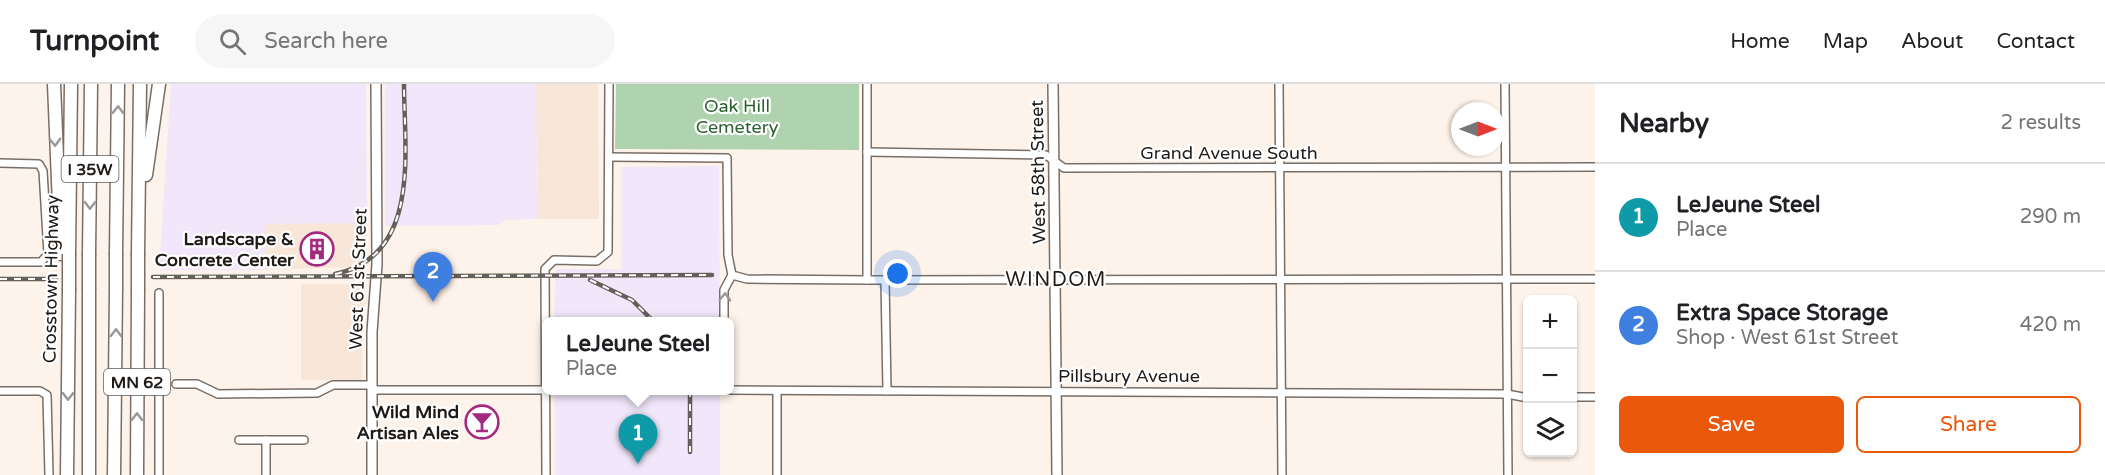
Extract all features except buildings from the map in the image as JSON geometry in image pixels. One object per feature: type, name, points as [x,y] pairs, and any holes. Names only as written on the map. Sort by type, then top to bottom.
[{"type":"highway","points":[[54,84],[65,254]]},
{"type":"highway","name":"Crosstown Highway","points":[[67,475],[68,337],[65,254],[71,84]]},
{"type":"highway","name":"I 35W","points":[[88,475],[91,84]]},
{"type":"highway","name":"I 35W","points":[[114,475],[118,84]]},
{"type":"highway","name":"MN 62","points":[[137,475],[140,84]]},
{"type":"highway","points":[[139,226],[159,84]]},
{"type":"street","name":"West 61st Street","points":[[372,475],[372,332],[377,277],[376,84]]},
{"type":"street","points":[[545,317],[545,269],[549,263],[554,260],[597,261],[608,252],[609,84]]},
{"type":"street","points":[[867,84],[867,279]]},
{"type":"street","name":"West 58th Street","points":[[1053,84],[1057,475]]},
{"type":"street","points":[[1280,84],[1282,475]]},
{"type":"street","points":[[1505,84],[1508,475]]},
{"type":"street","name":"Grand Avenue South","points":[[867,153],[1046,155],[1064,168],[1595,167]]},
{"type":"street","points":[[609,157],[727,158],[728,255],[732,275],[724,290],[724,317]]},
{"type":"street","points":[[0,163],[32,162],[39,164],[43,171],[48,255],[41,262],[0,262]]},
{"type":"street","points":[[732,275],[747,279],[1595,279]]},
{"type":"street","points":[[885,279],[887,391]]},
{"type":"street","points":[[159,293],[159,475]]},
{"type":"street","points":[[176,384],[197,384],[218,394],[317,393],[333,385],[542,390]]},
{"type":"street","name":"Pillsbury Avenue","points":[[734,390],[1282,391],[1508,394],[1523,397]]},
{"type":"street","points":[[0,391],[40,391],[47,395],[49,475]]},
{"type":"street","points":[[777,391],[777,475]]},
{"type":"street","points":[[545,395],[546,475]]},
{"type":"street","points":[[1577,398],[1595,398]]},
{"type":"street","points":[[239,440],[304,440]]},
{"type":"street","points":[[266,440],[267,475]]},
{"type":"shaded area","points":[[171,84],[366,84],[367,223],[265,224],[265,270],[159,270]]},
{"type":"shaded area","points":[[385,84],[536,84],[537,219],[506,220],[499,225],[385,226]]},
{"type":"shaded area","points":[[536,84],[598,84],[599,219],[537,219]]},
{"type":"shaded area","points":[[719,166],[720,317],[554,317],[556,269],[621,269],[621,167]]},
{"type":"shaded area","points":[[265,223],[367,223],[367,255],[349,267],[265,270]]},
{"type":"shaded area","points":[[301,284],[367,284],[362,329],[362,380],[301,380]]},
{"type":"shaded area","points":[[555,395],[720,395],[720,475],[555,475]]},
{"type":"green space","name":"Oak Hill Cemetery","points":[[616,84],[859,84],[859,150],[615,149]]},
{"type":"railway","points":[[335,274],[363,263],[382,246],[395,223],[402,197],[405,168],[404,84]]},
{"type":"railway","points":[[153,277],[712,275]]},
{"type":"railway","points":[[0,279],[56,279]]},
{"type":"railway","points":[[590,280],[632,300],[649,317]]},
{"type":"railway","points":[[690,395],[690,452]]},
{"type":"place","name":"Landscape & Concrete Center","points":[[317,249]]},
{"type":"place","name":"Extra Space Storage","points":[[433,302]]},
{"type":"place","name":"Wild Mind Artisan Ales","points":[[482,422]]},
{"type":"place","name":"LeJeune Steel","points":[[638,464]]},
{"type":"district","name":"WINDOM","points":[[1056,279]]}]
